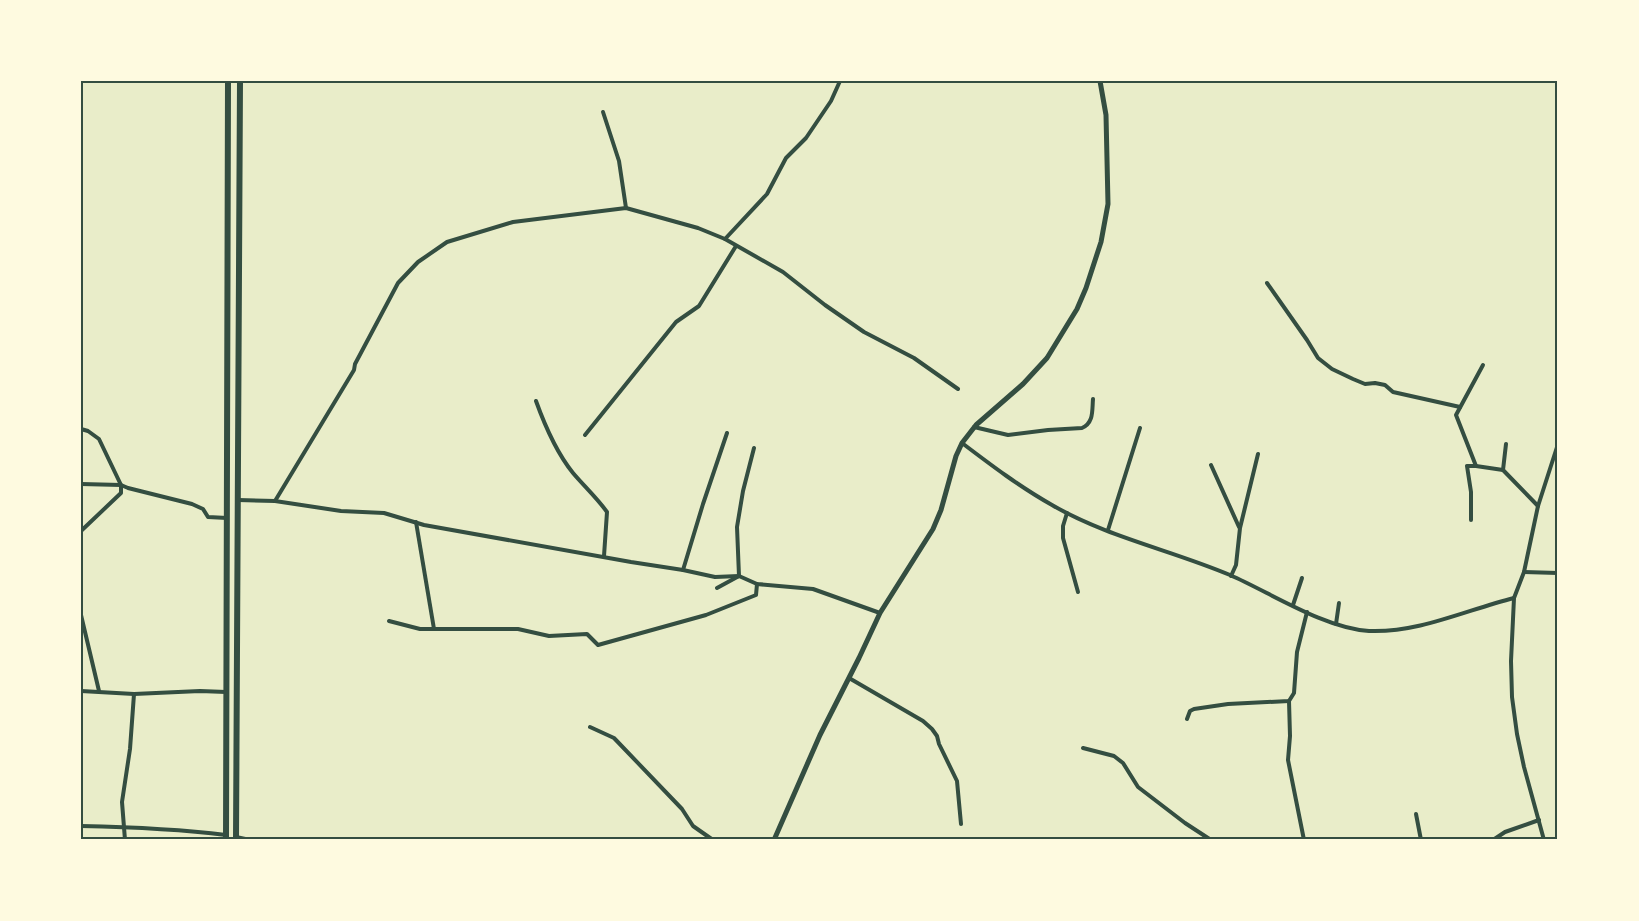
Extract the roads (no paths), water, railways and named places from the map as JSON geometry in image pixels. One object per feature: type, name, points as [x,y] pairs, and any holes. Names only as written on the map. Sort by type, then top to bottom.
[{"type":"highway","points":[[226,838],[228,81]]},
{"type":"highway","points":[[236,839],[240,81]]},
{"type":"main road","points":[[774,840],[820,735],[880,613],[933,529],[962,443],[974,427],[1023,384],[1047,358],[1077,309],[1101,242],[1108,204],[1106,115],[1100,81]]},
{"type":"street","points":[[725,240],[767,194],[786,158],[806,138],[831,101],[840,81]]},
{"type":"street","points":[[603,112],[618,161],[627,208]]},
{"type":"street","points":[[275,501],[354,370],[398,283],[418,262],[447,242],[513,222],[627,208],[698,228],[783,272],[864,332],[914,358],[958,389]]},
{"type":"street","points":[[585,435],[676,322],[699,306],[736,246]]},
{"type":"street","points":[[1267,283],[1318,358],[1332,369],[1365,384],[1385,385],[1393,392],[1460,407]]},
{"type":"street","points":[[1476,466],[1456,415],[1484,365]]},
{"type":"street","points":[[974,427],[1008,435],[1082,428],[1090,422],[1093,399]]},
{"type":"street","points":[[536,401],[547,431],[572,472],[607,512],[604,556]]},
{"type":"street","points":[[1108,531],[1140,428]]},
{"type":"street","points":[[81,429],[99,439],[121,485],[121,493],[81,531]]},
{"type":"street","points":[[683,570],[727,434]]},
{"type":"street","points":[[962,443],[1006,477],[1052,506],[1108,531],[1231,576],[1336,624],[1367,631],[1400,630],[1515,598]]},
{"type":"street","points":[[1503,470],[1506,444]]},
{"type":"street","points":[[1544,840],[1517,734],[1512,697],[1511,661],[1515,598],[1524,572],[1538,506],[1558,444]]},
{"type":"street","points":[[739,576],[737,527],[754,448]]},
{"type":"street","points":[[1231,576],[1236,565],[1239,528],[1258,454]]},
{"type":"street","points":[[1211,465],[1239,528]]},
{"type":"street","points":[[1471,520],[1471,492],[1467,466],[1503,470],[1538,506]]},
{"type":"street","points":[[81,484],[121,485],[192,504],[203,510],[208,517],[227,518]]},
{"type":"street","points":[[238,500],[275,501],[341,511],[384,513],[424,525],[715,577],[739,576],[757,584],[813,589],[880,613]]},
{"type":"street","points":[[1067,513],[1063,526],[1063,538],[1078,592]]},
{"type":"street","points":[[416,522],[434,629]]},
{"type":"street","points":[[1524,572],[1558,573]]},
{"type":"street","points":[[717,588],[739,576]]},
{"type":"street","points":[[1293,605],[1302,578]]},
{"type":"street","points":[[389,621],[420,629],[518,629],[549,636],[587,634],[597,645],[706,615],[756,595],[757,584]]},
{"type":"street","points":[[1336,624],[1339,603]]},
{"type":"street","points":[[1304,840],[1288,760],[1289,701],[1294,693],[1297,652],[1307,612]]},
{"type":"street","points":[[81,615],[99,691]]},
{"type":"street","points":[[849,678],[932,729],[957,781],[962,824]]},
{"type":"street","points":[[81,691],[134,694],[226,692]]},
{"type":"street","points":[[125,840],[122,802],[130,749],[134,694]]},
{"type":"street","points":[[1187,719],[1190,711],[1194,709],[1228,704],[1289,701]]},
{"type":"street","points":[[590,727],[614,738],[682,809],[693,826],[713,840]]},
{"type":"street","points":[[1083,748],[1114,756],[1123,763],[1138,787],[1211,840]]},
{"type":"street","points":[[1416,814],[1421,840]]},
{"type":"street","points":[[1493,840],[1505,832],[1539,820]]},
{"type":"street","points":[[81,826],[186,830],[226,838]]},
{"type":"street","points":[[236,839],[250,840]]}]
